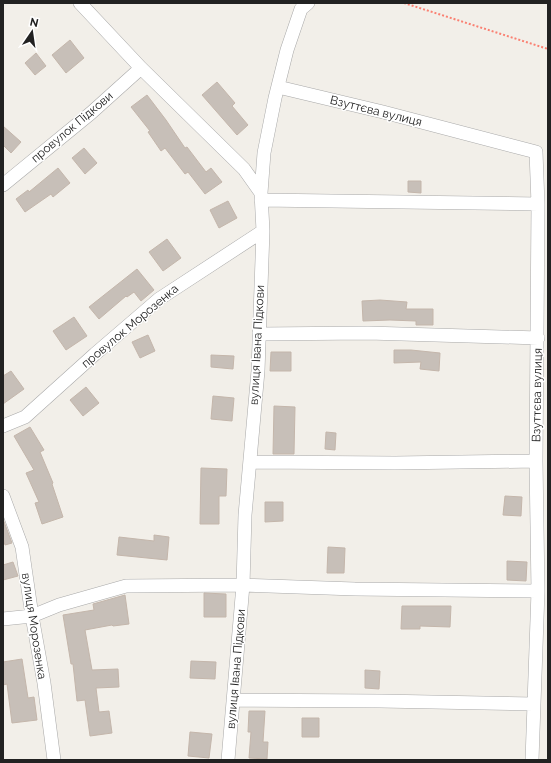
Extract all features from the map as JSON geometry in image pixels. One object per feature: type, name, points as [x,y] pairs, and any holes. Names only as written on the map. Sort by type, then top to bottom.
[{"type":"street","points":[[80,3],[141,68],[244,169],[261,196],[538,204]]},
{"type":"street","name":"вулиця Івана Підкови","points":[[228,760],[243,585],[245,515],[258,371],[263,231],[261,196],[264,153],[287,50],[303,5]]},
{"type":"street","name":"провулок Підкови","points":[[3,185],[91,113],[141,68]]},
{"type":"street","name":"Взуттєва вулиця","points":[[278,87],[383,112],[536,152],[538,204],[536,461],[538,591],[532,760]]},
{"type":"street","name":"провулок Морозенка","points":[[3,426],[25,417],[159,299],[263,231]]},
{"type":"street","points":[[259,334],[376,334],[538,338]]},
{"type":"street","points":[[250,462],[395,463],[536,461]]},
{"type":"street","name":"вулиця Морозенка","points":[[3,496],[22,547],[44,683],[54,760]]},
{"type":"street","points":[[3,619],[32,616],[59,605],[126,586],[243,585],[355,589],[538,591]]},
{"type":"street","points":[[233,700],[380,700],[533,704]]},
{"type":"path","points":[[404,3],[548,49]]},
{"type":"building","points":[[70,40],[84,58],[66,73],[52,55]]},
{"type":"building","points":[[36,53],[46,66],[35,75],[25,63]]},
{"type":"building","points":[[217,82],[235,103],[232,106],[248,125],[237,135],[202,95]]},
{"type":"building","points":[[147,95],[185,148],[187,147],[206,172],[211,168],[222,182],[205,194],[188,172],[185,174],[165,148],[161,151],[148,132],[150,131],[131,107]]},
{"type":"building","points":[[3,126],[21,142],[11,153],[3,145]]},
{"type":"building","points":[[84,148],[97,163],[85,174],[72,158]]},
{"type":"building","points":[[58,168],[70,183],[53,197],[51,194],[25,212],[16,199],[28,190],[29,192]]},
{"type":"building","points":[[408,181],[421,181],[421,193],[408,192]]},
{"type":"building","points":[[228,201],[237,218],[219,228],[210,210]]},
{"type":"building","points":[[167,239],[181,258],[163,271],[149,252]]},
{"type":"building","points":[[137,269],[154,290],[141,301],[134,292],[127,297],[126,296],[99,319],[89,307]]},
{"type":"building","points":[[380,300],[407,302],[406,309],[433,309],[433,325],[416,325],[416,321],[363,321],[362,301]]},
{"type":"building","points":[[74,317],[87,336],[66,350],[53,331]]},
{"type":"building","points":[[148,335],[155,351],[140,358],[132,342]]},
{"type":"building","points":[[394,350],[440,353],[439,371],[420,369],[421,362],[394,363]]},
{"type":"building","points":[[271,352],[291,352],[291,371],[270,371]]},
{"type":"building","points":[[211,355],[234,356],[233,369],[211,367]]},
{"type":"building","points":[[11,371],[24,389],[3,404],[3,376]]},
{"type":"building","points":[[86,387],[99,403],[83,416],[70,400]]},
{"type":"building","points":[[213,396],[234,398],[232,421],[211,419]]},
{"type":"building","points":[[274,406],[295,407],[294,454],[273,454]]},
{"type":"building","points":[[30,427],[44,450],[40,452],[53,483],[52,484],[63,517],[42,524],[35,503],[39,502],[26,473],[34,470],[14,436]]},
{"type":"building","points":[[326,432],[336,433],[335,450],[325,449]]},
{"type":"building","points":[[201,468],[227,469],[226,496],[219,496],[219,524],[200,524]]},
{"type":"building","points":[[505,496],[522,497],[521,516],[503,515]]},
{"type":"building","points":[[265,502],[283,502],[283,521],[265,522]]},
{"type":"building","points":[[3,519],[12,543],[5,545],[3,538]]},
{"type":"building","points":[[154,535],[169,537],[167,560],[117,555],[119,537],[154,541]]},
{"type":"building","points":[[328,547],[345,548],[344,573],[327,573]]},
{"type":"building","points":[[507,561],[527,562],[526,581],[507,580]]},
{"type":"building","points":[[13,562],[18,576],[3,580],[3,565]]},
{"type":"building","points":[[204,593],[226,594],[226,617],[204,617]]},
{"type":"building","points":[[125,595],[129,624],[112,625],[85,630],[92,670],[118,669],[119,687],[96,688],[99,712],[109,711],[112,733],[90,736],[85,700],[77,701],[73,664],[71,664],[63,615],[94,610],[93,604]]},
{"type":"building","points":[[402,606],[451,606],[450,627],[420,626],[420,629],[401,629]]},
{"type":"building","points":[[22,659],[28,698],[34,697],[37,720],[12,723],[7,684],[3,685],[3,662]]},
{"type":"building","points":[[191,661],[216,662],[215,679],[190,678]]},
{"type":"building","points":[[365,670],[380,671],[379,689],[365,688]]},
{"type":"building","points":[[249,711],[265,711],[263,742],[268,742],[267,759],[249,758],[251,732],[248,732]]},
{"type":"building","points":[[302,718],[319,718],[319,737],[302,737]]},
{"type":"building","points":[[190,732],[212,734],[209,758],[188,756]]}]
